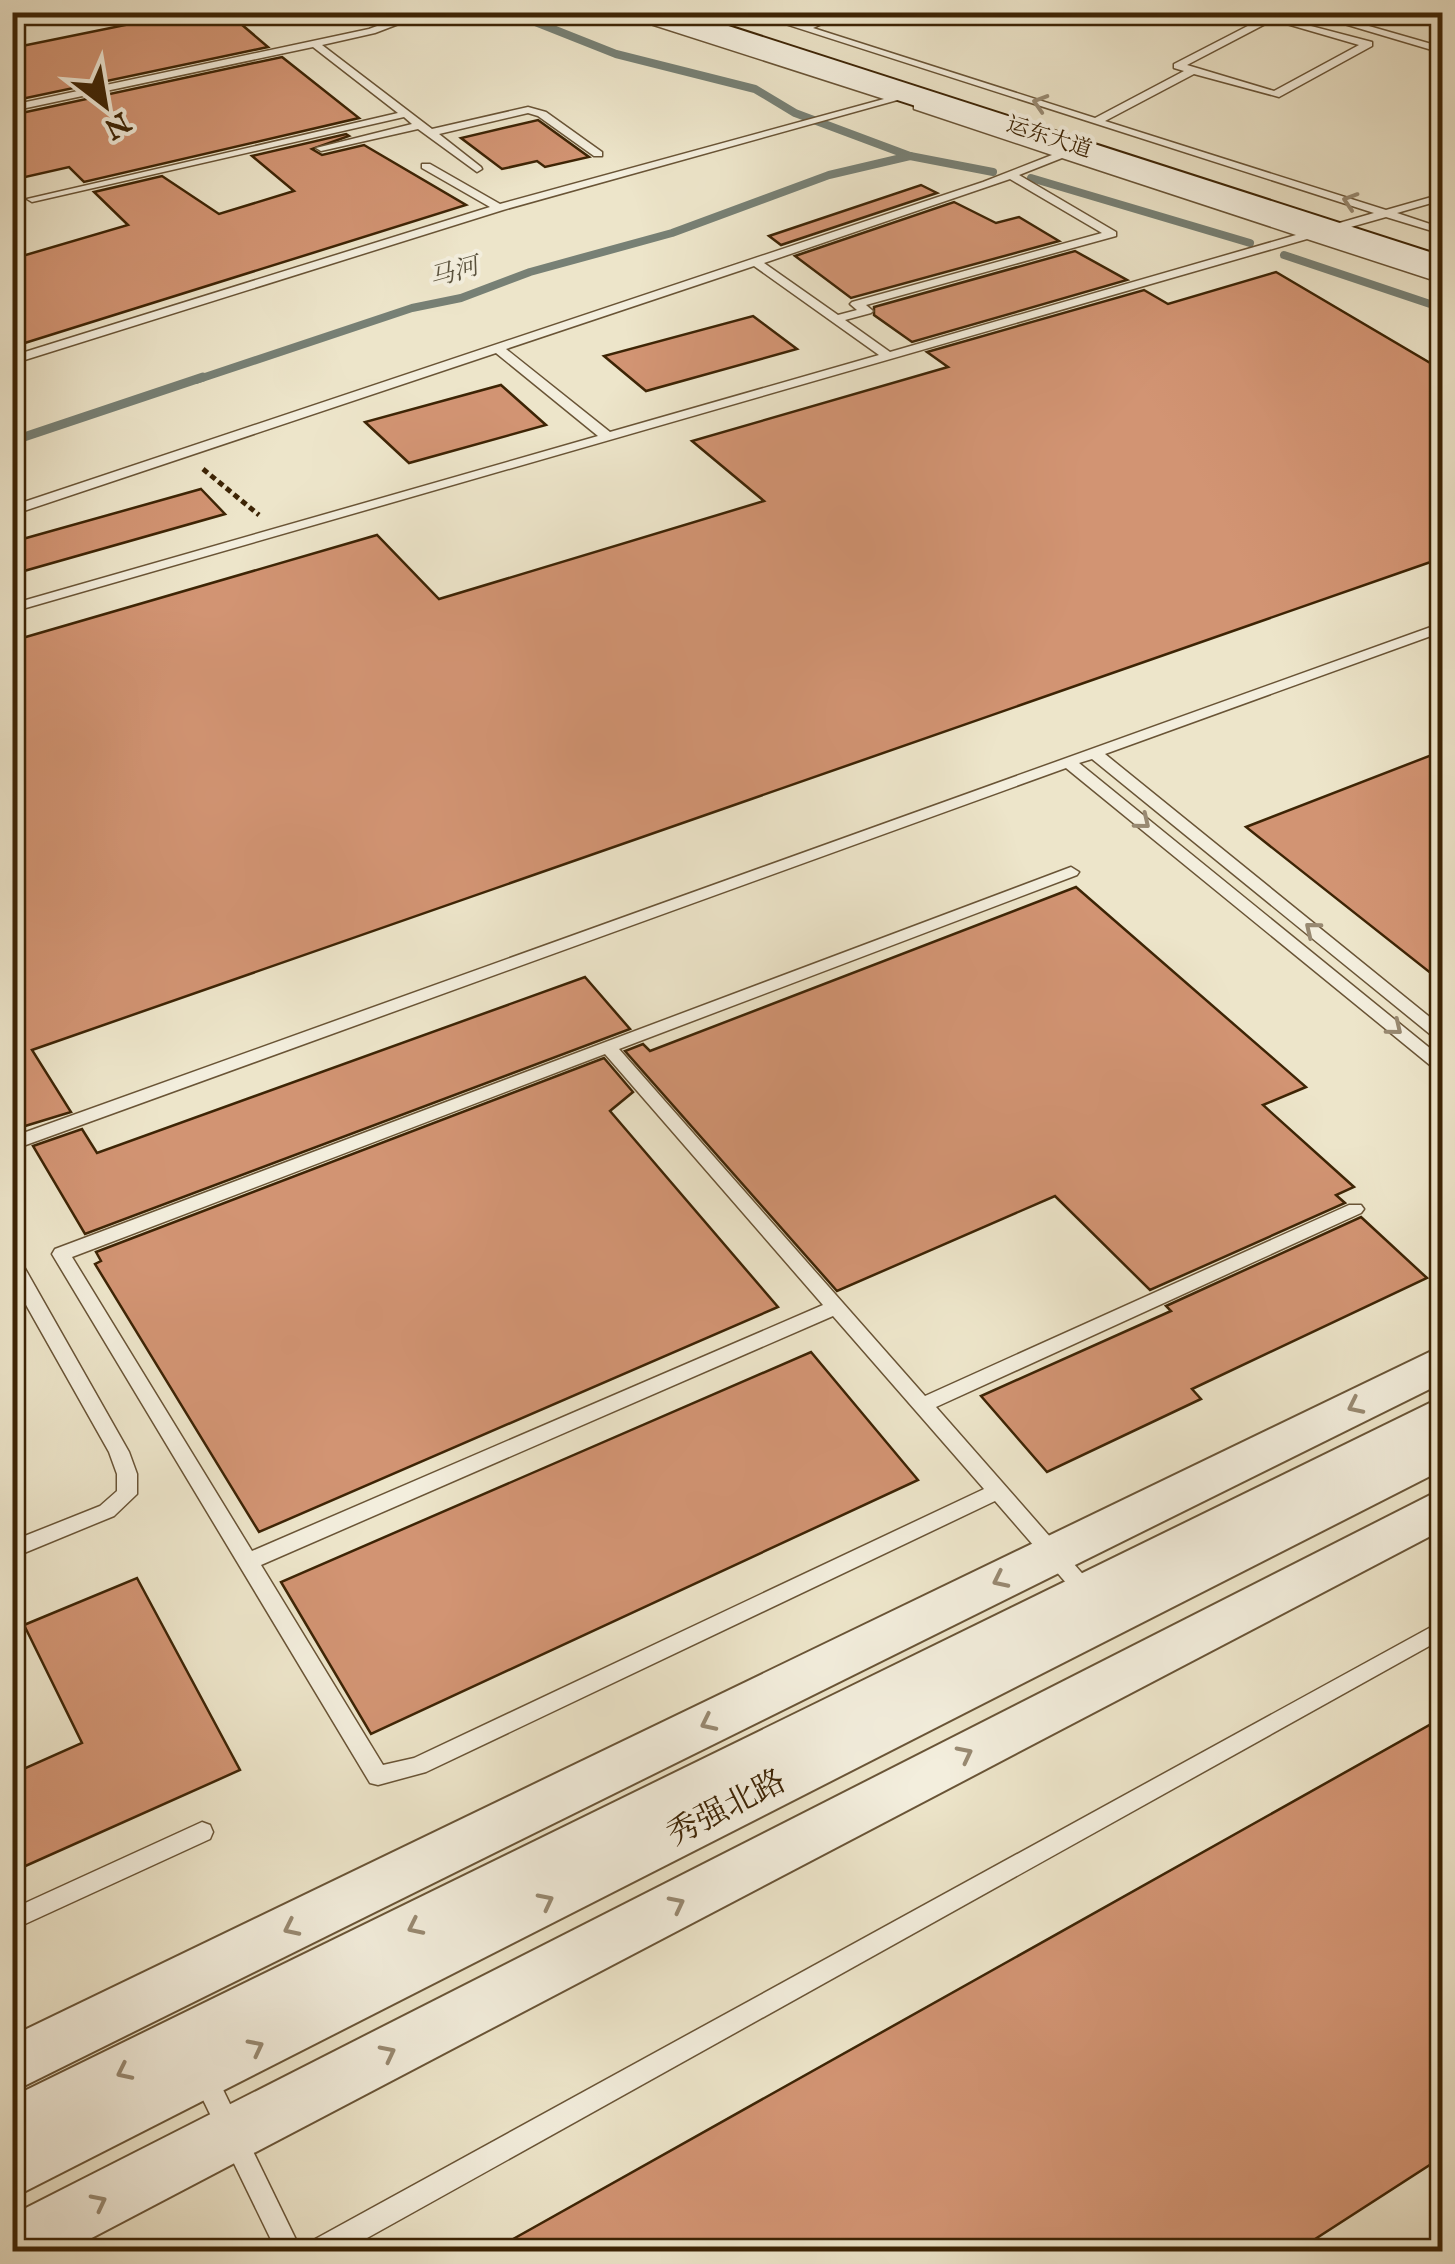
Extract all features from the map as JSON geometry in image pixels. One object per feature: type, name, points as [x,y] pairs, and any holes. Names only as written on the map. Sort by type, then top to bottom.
[{"type":"main road","name":"运东大道","points":[[654,12],[1331,230],[1442,255]]},
{"type":"main road","name":"运东大道","points":[[693,12],[1442,267]]},
{"type":"street","points":[[12,2065],[1082,1588],[1442,1363]]},
{"type":"street","name":"秀强北路","points":[[12,2127],[1082,1588],[1442,1416]]},
{"type":"street","name":"秀强北路","points":[[12,2170],[202,2074],[1082,1588],[1442,1448]]},
{"type":"street","points":[[12,2247],[1442,1508]]},
{"type":"lane","points":[[12,108],[314,43],[426,12]]},
{"type":"lane","points":[[617,12],[1062,154],[1331,230],[1442,280]]},
{"type":"lane","points":[[752,12],[1442,231]]},
{"type":"lane","points":[[804,29],[845,12]]},
{"type":"lane","points":[[1308,12],[1442,50]]},
{"type":"lane","points":[[1097,121],[1193,70],[1276,95],[1368,44],[1272,17],[1178,66],[1193,70]]},
{"type":"lane","points":[[314,43],[477,169]]},
{"type":"lane","points":[[12,360],[499,208],[896,100]]},
{"type":"lane","points":[[322,148],[528,110],[542,114],[598,154]]},
{"type":"lane","points":[[32,199],[405,114]]},
{"type":"lane","points":[[12,511],[1011,176],[1062,154]]},
{"type":"lane","points":[[426,166],[499,208]]},
{"type":"lane","points":[[836,319],[867,310],[856,304],[1112,234],[1011,176]]},
{"type":"lane","points":[[12,608],[1442,197]]},
{"type":"lane","points":[[756,262],[889,357]]},
{"type":"lane","points":[[497,348],[609,438]]},
{"type":"lane","points":[[12,1144],[1442,627]]},
{"type":"lane","points":[[1093,752],[1442,1035]]},
{"type":"lane","points":[[1068,761],[1442,1066]]},
{"type":"lane","points":[[996,1492],[418,1766],[378,1776],[61,1254],[1071,872]]},
{"type":"lane","points":[[608,1047],[1082,1588]]},
{"type":"lane","points":[[921,1406],[1355,1209]]},
{"type":"lane","points":[[12,1263],[118,1452],[127,1474],[127,1494],[107,1511],[12,1550]]},
{"type":"lane","points":[[248,1562],[835,1307]]},
{"type":"lane","points":[[317,2252],[1442,1629]]},
{"type":"lane","points":[[12,1920],[202,1832]]},
{"type":"lane","points":[[202,2074],[290,2252]]},
{"type":"lane","points":[[1436,2252],[1442,2247]]},
{"type":"path","points":[[184,453],[279,532]]},
{"type":"building","points":[[189,12],[227,12],[268,47],[12,101],[12,48]]},
{"type":"building","points":[[282,57],[359,118],[84,182],[69,167],[12,180],[12,115]]},
{"type":"building","points":[[538,120],[589,157],[545,167],[537,161],[502,169],[461,138]]},
{"type":"building","points":[[349,136],[312,149],[322,155],[364,145],[466,205],[12,347],[12,259],[128,225],[94,192],[162,176],[219,214],[294,191],[252,156]]},
{"type":"building","points":[[921,185],[937,193],[781,245],[769,236]]},
{"type":"building","points":[[954,202],[996,223],[1019,217],[1059,241],[851,298],[795,256]]},
{"type":"building","points":[[1075,251],[1127,280],[912,342],[874,315],[874,307]]},
{"type":"building","points":[[1276,272],[1442,370],[1442,558],[32,1050],[71,1112],[12,1130],[12,641],[377,535],[439,599],[764,501],[692,441],[948,367],[927,352],[1144,290],[1168,304]]},
{"type":"building","points":[[753,316],[797,349],[646,391],[604,356]]},
{"type":"building","points":[[501,385],[546,425],[409,463],[365,422]]},
{"type":"building","points":[[201,489],[225,514],[24,571],[12,557],[12,542]]},
{"type":"building","points":[[1442,751],[1442,982],[1246,827]]},
{"type":"building","points":[[1076,887],[1306,1087],[1263,1105],[1354,1187],[1336,1195],[1345,1203],[1150,1290],[1055,1196],[837,1291],[625,1051],[643,1044],[650,1051]]},
{"type":"building","points":[[585,977],[630,1029],[85,1234],[33,1146],[82,1129],[97,1153]]},
{"type":"building","points":[[604,1058],[633,1092],[610,1111],[778,1307],[259,1532],[95,1264],[101,1261],[96,1252]]},
{"type":"building","points":[[1361,1217],[1427,1278],[1192,1389],[1201,1399],[1047,1472],[981,1396],[1171,1311],[1166,1306]]},
{"type":"building","points":[[811,1352],[918,1480],[371,1734],[281,1582]]},
{"type":"building","points":[[137,1578],[240,1770],[12,1872],[12,1774],[82,1743],[24,1625]]},
{"type":"building","points":[[1442,1718],[1442,2157],[1295,2252],[490,2252]]},
{"type":"waterway","points":[[510,12],[616,54],[755,89],[795,113],[910,156]]},
{"type":"waterway","name":"马河","points":[[196,380],[412,308],[461,298],[530,272],[672,233],[829,175],[910,156]]},
{"type":"waterway","points":[[910,156],[993,172]]},
{"type":"waterway","points":[[1031,178],[1250,243]]},
{"type":"waterway","points":[[1284,255],[1442,308]]},
{"type":"waterway","name":"马河","points":[[12,441],[203,377]]}]
